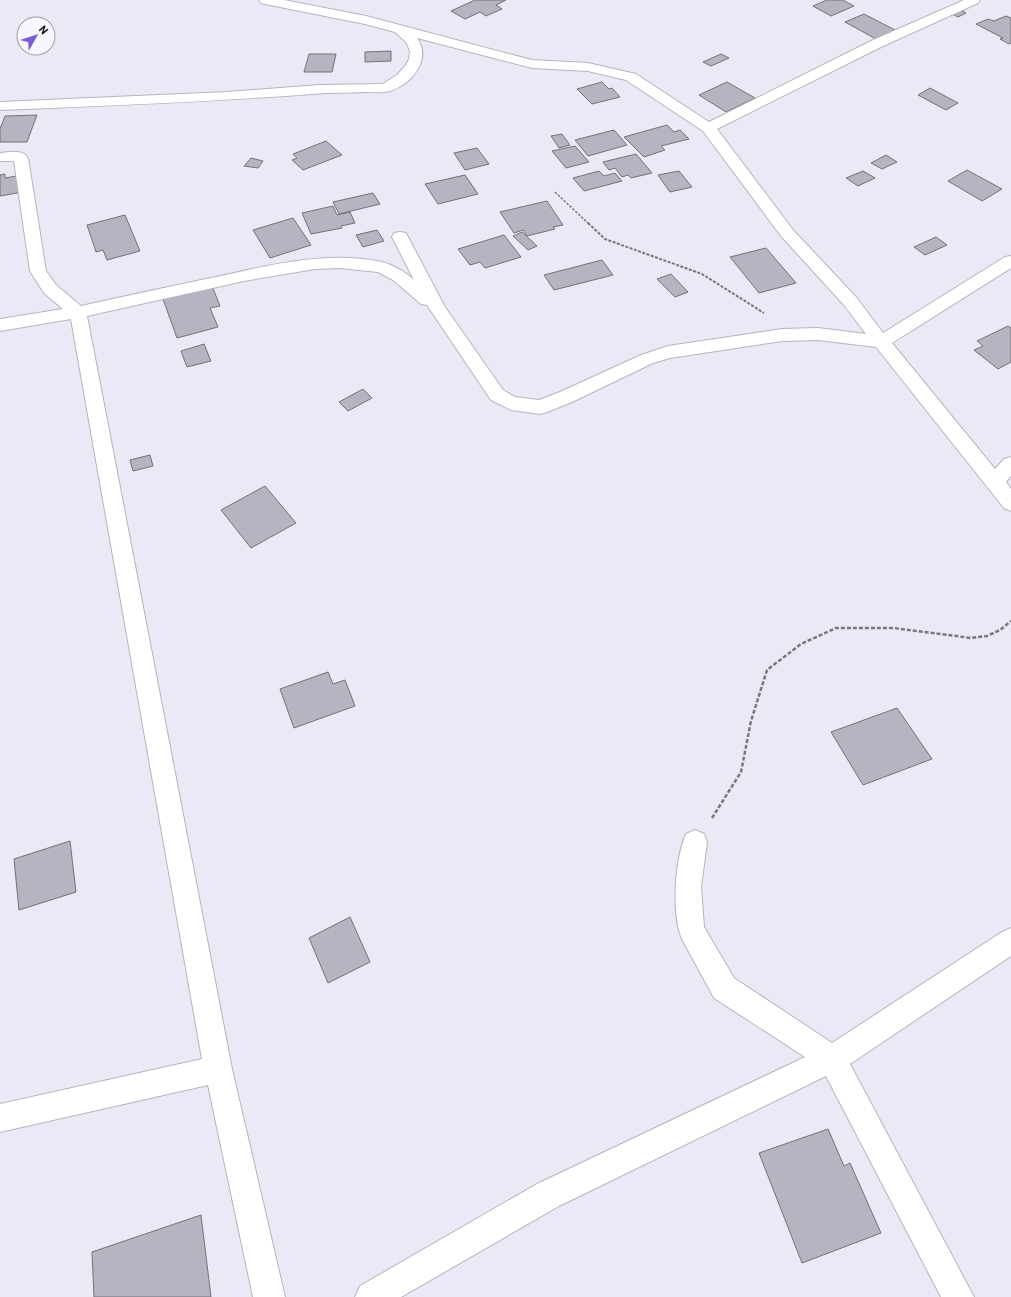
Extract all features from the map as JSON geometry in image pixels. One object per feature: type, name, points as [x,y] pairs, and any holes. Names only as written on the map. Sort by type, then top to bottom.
[{"type":"street","points":[[265,0],[366,20],[532,64],[588,67],[631,77],[708,128],[787,233],[850,301],[881,342],[1011,502]]},
{"type":"street","points":[[708,128],[876,44],[974,0]]},
{"type":"street","points":[[0,106],[227,96],[319,89],[385,88],[394,86],[401,80],[415,61],[417,51],[415,44],[400,29]]},
{"type":"street","points":[[0,157],[15,156],[21,158],[38,271],[41,279],[49,288],[78,312],[218,1070],[269,1297]]},
{"type":"street","points":[[400,237],[437,309],[497,395],[511,403],[540,407],[566,397],[646,359],[668,352],[774,336],[800,334],[881,342],[1011,261]]},
{"type":"street","points":[[0,325],[78,312],[244,276],[315,264],[340,263],[381,267],[399,276],[437,309]]},
{"type":"street","points":[[994,482],[1011,464]]},
{"type":"street","points":[[695,842],[688,887],[691,930],[724,988],[832,1059],[958,1297]]},
{"type":"street","points":[[371,1297],[548,1195],[832,1059],[1011,940]]},
{"type":"street","points":[[0,1118],[218,1070]]},
{"type":"path","points":[[555,192],[604,240],[702,274],[769,315]]},
{"type":"path","points":[[695,842],[741,772],[751,721],[767,670],[801,644],[836,628],[894,628],[970,638],[987,636],[1000,630],[1011,621]]},
{"type":"building","points":[[475,0],[506,0],[496,5],[502,9],[486,16],[480,12],[465,19],[451,11]]},
{"type":"building","points":[[827,0],[843,0],[854,6],[831,16],[813,6]]},
{"type":"building","points":[[959,9],[966,13],[958,17],[950,13]]},
{"type":"building","points":[[864,14],[895,30],[876,39],[845,22]]},
{"type":"building","points":[[1006,16],[1011,18],[1011,43],[1009,44],[1000,39],[1003,38],[976,24],[988,19],[994,21]]},
{"type":"building","points":[[391,51],[391,61],[365,62],[365,52]]},
{"type":"building","points":[[309,54],[336,54],[332,72],[304,72]]},
{"type":"building","points":[[721,54],[729,58],[711,66],[703,62]]},
{"type":"building","points":[[602,82],[609,89],[612,88],[620,97],[592,104],[577,89]]},
{"type":"building","points":[[727,82],[755,98],[726,112],[699,95]]},
{"type":"building","points":[[930,88],[958,103],[946,110],[918,95]]},
{"type":"building","points":[[37,115],[27,142],[0,142],[0,129],[5,116]]},
{"type":"building","points":[[667,125],[674,132],[680,130],[689,139],[661,146],[665,150],[644,157],[624,137]]},
{"type":"building","points":[[614,130],[627,145],[588,156],[575,140]]},
{"type":"building","points":[[562,134],[570,145],[559,148],[551,136]]},
{"type":"building","points":[[326,141],[342,155],[303,170],[292,160],[297,158],[293,154]]},
{"type":"building","points":[[575,146],[589,162],[566,168],[552,151]]},
{"type":"building","points":[[477,148],[489,164],[465,170],[454,153]]},
{"type":"building","points":[[636,154],[652,173],[631,178],[628,175],[622,177],[615,168],[609,170],[603,162]]},
{"type":"building","points":[[886,155],[897,162],[882,169],[871,163]]},
{"type":"building","points":[[251,158],[263,161],[258,168],[244,166]]},
{"type":"building","points":[[967,170],[1002,189],[982,201],[948,181]]},
{"type":"building","points":[[599,171],[604,176],[615,173],[622,181],[584,191],[573,178]]},
{"type":"building","points":[[679,171],[692,187],[670,192],[658,175]]},
{"type":"building","points":[[863,171],[875,178],[858,186],[846,178]]},
{"type":"building","points":[[5,174],[5,178],[22,175],[23,192],[0,196],[0,175]]},
{"type":"building","points":[[465,175],[478,194],[438,204],[425,184]]},
{"type":"building","points":[[373,193],[380,204],[339,214],[333,202]]},
{"type":"building","points":[[547,201],[563,225],[553,227],[555,229],[527,236],[523,230],[514,233],[500,212]]},
{"type":"building","points":[[333,206],[337,215],[350,212],[355,223],[341,226],[342,228],[311,234],[302,213]]},
{"type":"building","points":[[125,215],[140,251],[107,260],[103,250],[96,252],[87,225]]},
{"type":"building","points":[[293,218],[311,245],[270,258],[253,230]]},
{"type":"building","points":[[377,230],[384,241],[363,247],[356,235]]},
{"type":"building","points":[[522,232],[537,246],[528,250],[513,236]]},
{"type":"building","points":[[504,235],[521,257],[485,268],[480,262],[470,265],[458,249]]},
{"type":"building","points":[[936,237],[947,245],[925,255],[914,247]]},
{"type":"building","points":[[766,248],[796,283],[759,293],[730,257]]},
{"type":"building","points":[[602,260],[613,275],[554,290],[544,275]]},
{"type":"building","points":[[671,274],[688,292],[675,297],[657,279]]},
{"type":"building","points":[[212,286],[220,306],[210,308],[218,327],[177,338],[163,299]]},
{"type":"building","points":[[1008,326],[1011,328],[1011,362],[998,369],[974,350],[983,346],[977,341]]},
{"type":"building","points":[[204,344],[211,361],[187,367],[181,351]]},
{"type":"building","points":[[363,389],[372,398],[348,411],[339,402]]},
{"type":"building","points":[[150,455],[153,466],[133,471],[130,460]]},
{"type":"building","points":[[265,486],[296,523],[251,548],[221,510]]},
{"type":"building","points":[[328,672],[333,684],[345,680],[355,706],[294,728],[280,689]]},
{"type":"building","points":[[897,708],[932,759],[863,785],[831,732]]},
{"type":"building","points":[[70,841],[76,892],[19,910],[14,859]]},
{"type":"building","points":[[350,917],[370,962],[328,983],[309,938]]},
{"type":"building","points":[[828,1129],[844,1166],[850,1163],[881,1233],[802,1263],[759,1153]]},
{"type":"building","points":[[201,1215],[211,1297],[94,1297],[92,1252]]}]
